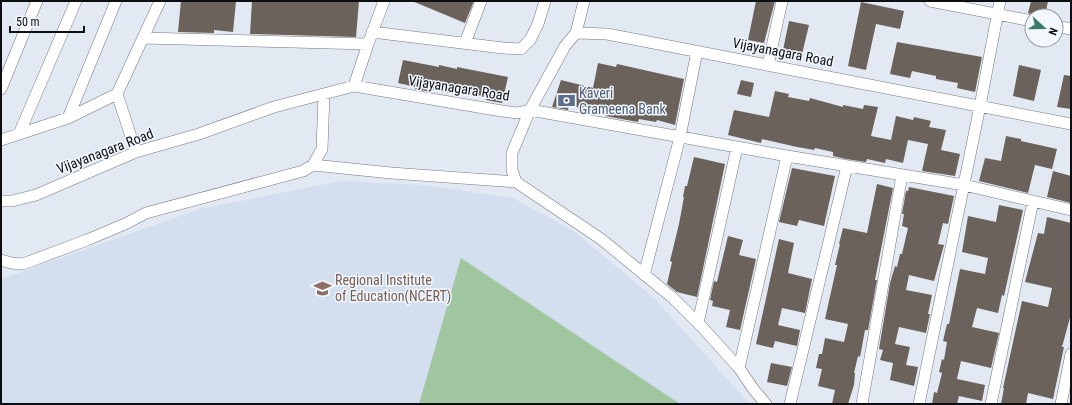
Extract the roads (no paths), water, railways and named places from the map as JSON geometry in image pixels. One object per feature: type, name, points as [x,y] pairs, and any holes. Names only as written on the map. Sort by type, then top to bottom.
[{"type":"street","points":[[1,88],[37,1]]},
{"type":"street","points":[[19,134],[76,1]]},
{"type":"street","points":[[68,118],[116,1]]},
{"type":"street","points":[[1,140],[68,118],[117,94],[160,1]]},
{"type":"street","points":[[354,86],[384,1]]},
{"type":"street","points":[[465,43],[481,1]]},
{"type":"street","points":[[372,32],[521,49],[530,40],[538,24],[546,1]]},
{"type":"street","points":[[516,182],[512,170],[512,153],[530,110],[565,46],[576,33],[584,1]]},
{"type":"street","points":[[768,65],[782,1]]},
{"type":"street","points":[[930,1],[1024,19]]},
{"type":"street","points":[[919,404],[1000,1]]},
{"type":"street","name":"Vijayanagara Road","points":[[576,33],[607,34],[1071,124]]},
{"type":"street","points":[[143,38],[368,44]]},
{"type":"street","points":[[644,275],[680,137],[697,51]]},
{"type":"street","name":"Vijayanagara Road","points":[[1,202],[36,195],[136,152],[200,134],[274,107],[354,86],[516,113],[530,110],[787,156],[964,185],[1071,210]]},
{"type":"street","points":[[117,94],[136,152]]},
{"type":"street","points":[[1,260],[23,264],[87,240],[125,224],[146,213],[303,172],[313,164],[322,149],[324,94]]},
{"type":"street","points":[[698,323],[737,147]]},
{"type":"street","points":[[739,368],[787,156]]},
{"type":"street","points":[[313,164],[391,173],[516,182],[601,239],[673,298],[739,368],[754,390],[766,404]]},
{"type":"street","points":[[790,404],[847,166]]},
{"type":"street","points":[[862,404],[902,175]]},
{"type":"street","points":[[991,404],[1033,201]]},
{"type":"street","points":[[1060,404],[1071,354]]},
{"type":"place","name":"Kaveri Grameena Bank","points":[[566,101]]},
{"type":"place","name":"Regional Institute of Education(NCERT)","points":[[322,288]]}]
